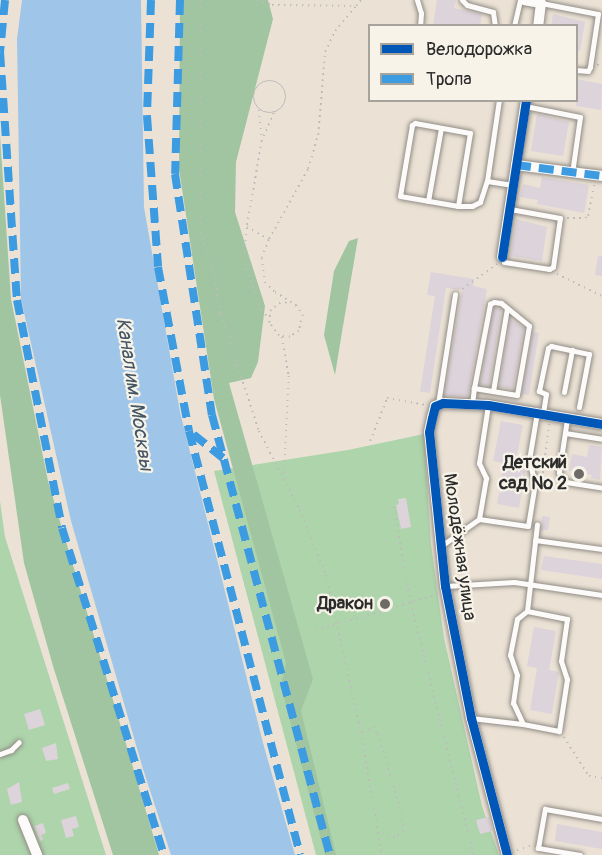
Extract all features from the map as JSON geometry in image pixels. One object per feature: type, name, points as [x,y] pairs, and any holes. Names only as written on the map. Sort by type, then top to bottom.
[{"type":"street","points":[[522,0],[541,3],[538,24]]},
{"type":"street","points":[[502,259],[525,103]]},
{"type":"street","points":[[516,165],[572,175],[599,176]]},
{"type":"street","points":[[437,406],[488,405],[602,424]]},
{"type":"street","name":"Молодёжная улица","points":[[437,406],[429,432],[443,590],[471,718],[510,853]]},
{"type":"street","points":[[23,820],[37,855]]},
{"type":"lane","points":[[417,0],[421,13],[420,24]]},
{"type":"lane","points":[[462,0],[467,5],[493,12],[495,24]]},
{"type":"lane","points":[[515,24],[522,0]]},
{"type":"lane","points":[[541,3],[598,14],[590,67],[588,71],[578,70]]},
{"type":"lane","points":[[458,206],[470,133],[415,123],[412,125],[399,193],[401,196],[458,206],[472,206],[480,202],[487,181],[499,102]]},
{"type":"lane","points":[[525,103],[580,117],[572,175]]},
{"type":"lane","points":[[428,201],[441,128]]},
{"type":"lane","points":[[487,181],[513,185]]},
{"type":"lane","points":[[502,259],[549,269],[553,267],[560,218],[510,209]]},
{"type":"lane","points":[[437,406],[455,294]]},
{"type":"lane","points":[[472,404],[474,388],[490,304],[494,302],[507,308],[529,326],[517,395],[474,388]]},
{"type":"lane","points":[[493,391],[507,308]]},
{"type":"lane","points":[[439,548],[479,519],[528,526],[535,483],[529,460],[544,413],[546,394],[539,391],[548,348],[551,346],[589,356],[579,407]]},
{"type":"lane","points":[[564,392],[572,350]]},
{"type":"lane","points":[[479,519],[486,478],[479,463],[488,405]]},
{"type":"lane","points":[[567,418],[559,472],[561,478],[566,482],[602,488]]},
{"type":"lane","points":[[565,433],[602,439]]},
{"type":"lane","points":[[523,724],[513,702],[517,675],[510,656],[517,619],[527,611],[537,525]]},
{"type":"lane","points":[[535,540],[602,549]]},
{"type":"lane","points":[[443,590],[514,582],[602,595]]},
{"type":"lane","points":[[471,718],[559,731],[567,679],[561,661],[567,619],[527,611]]},
{"type":"lane","points":[[0,754],[11,750],[19,742]]},
{"type":"lane","points":[[580,855],[538,848],[545,809],[602,819]]},
{"type":"path","points":[[201,0],[201,232],[212,265],[221,314],[245,389],[260,430],[300,510],[326,575],[361,732],[382,855]]},
{"type":"path","points":[[257,0],[272,5],[356,6]]},
{"type":"path","points":[[262,141],[259,109],[254,100],[255,90],[262,83],[273,81],[282,87],[286,96],[283,107],[274,113],[262,141],[244,258],[261,310],[268,317],[271,328],[282,336],[295,335],[302,327],[301,309],[265,282],[262,258],[269,239],[309,168],[318,135],[325,52],[335,31],[361,0]]},
{"type":"path","points":[[259,109],[274,113]]},
{"type":"path","points":[[560,218],[587,218],[599,176]]},
{"type":"path","points":[[247,227],[269,239]]},
{"type":"path","points":[[455,294],[502,259]]},
{"type":"path","points":[[549,269],[602,296]]},
{"type":"path","points":[[268,317],[279,303],[291,302]]},
{"type":"path","points":[[282,336],[289,376],[284,478]]},
{"type":"path","points":[[370,441],[387,398],[437,406]]},
{"type":"path","points":[[541,484],[544,413]]},
{"type":"path","points":[[394,507],[411,603],[474,855]]},
{"type":"path","points":[[310,632],[411,603],[443,590]]},
{"type":"path","points":[[361,732],[373,727],[378,734],[400,807],[404,831],[395,838],[377,831]]},
{"type":"path","points":[[559,731],[589,776],[602,778]]},
{"type":"path","points":[[510,853],[538,845]]},
{"type":"green space","points":[[180,0],[268,0],[273,19],[236,162],[235,212],[265,306],[258,362],[251,378],[229,383],[313,679],[301,711],[336,855],[325,855],[281,686],[286,663],[214,399],[179,169]]},
{"type":"green space","points":[[0,135],[11,299],[48,481],[159,855],[113,855],[53,666],[24,563],[0,395]]},
{"type":"green space","points":[[358,238],[335,375],[324,335],[334,271],[349,241]]},
{"type":"green space","points":[[424,434],[431,544],[444,638],[482,806],[499,855],[316,855],[214,471],[348,450]]},
{"type":"green space","points":[[0,501],[5,537],[106,855],[0,855]]},
{"type":"water","name":"Канал им. Москвы","points":[[22,0],[141,0],[144,207],[180,412],[263,743],[295,855],[171,855],[143,769],[71,521],[21,299],[17,39]]},
{"type":"building","points":[[437,0],[456,0],[454,8],[482,14],[480,24],[433,24]]},
{"type":"building","points":[[553,14],[585,22],[580,51],[578,51],[578,24],[551,24]]},
{"type":"building","points":[[578,79],[602,84],[601,110],[576,106]]},
{"type":"building","points":[[537,114],[569,122],[563,156],[531,151]]},
{"type":"building","points":[[542,177],[589,185],[584,213],[537,204],[538,200],[520,197],[523,184],[540,188]]},
{"type":"building","points":[[516,219],[547,227],[542,261],[510,256]]},
{"type":"building","points":[[598,256],[602,256],[602,276],[595,275]]},
{"type":"building","points":[[431,272],[474,279],[473,286],[487,289],[468,396],[444,396],[462,290],[446,288],[430,393],[420,392],[435,296],[427,295]]},
{"type":"building","points":[[494,307],[501,309],[489,386],[480,384]]},
{"type":"building","points":[[510,319],[524,328],[513,389],[499,387]]},
{"type":"building","points":[[533,332],[539,333],[529,395],[522,394]]},
{"type":"building","points":[[501,421],[523,425],[515,465],[526,468],[519,508],[497,504],[504,463],[493,461]]},
{"type":"building","points":[[589,445],[602,447],[600,480],[591,478],[592,475],[569,471],[572,454],[587,457]]},
{"type":"building","points":[[406,498],[411,527],[401,529],[396,505],[399,504],[398,499]]},
{"type":"building","points":[[542,516],[550,517],[548,530],[541,530]]},
{"type":"building","points":[[544,556],[602,564],[602,579],[541,570]]},
{"type":"building","points":[[534,627],[556,631],[549,670],[559,672],[552,714],[530,710],[537,668],[527,666]]},
{"type":"building","points":[[40,709],[45,725],[29,730],[24,714]]},
{"type":"building","points":[[56,743],[58,759],[46,761],[42,748]]},
{"type":"building","points":[[19,782],[22,802],[11,805],[7,789]]},
{"type":"building","points":[[68,783],[70,789],[54,794],[52,788]]},
{"type":"building","points":[[76,816],[79,827],[72,829],[74,836],[66,838],[61,820]]},
{"type":"building","points":[[489,817],[493,831],[480,834],[476,820]]},
{"type":"building","points":[[43,823],[46,833],[41,835],[43,840],[40,841],[34,826]]},
{"type":"building","points":[[557,824],[602,832],[602,849],[555,841]]},
{"type":"marked path","points":[[5,0],[0,52],[17,300],[62,528],[164,855]]},
{"type":"marked path","points":[[151,0],[147,116],[158,267],[189,431]]},
{"type":"marked path","points":[[180,0],[175,174],[212,415],[330,855]]},
{"type":"marked path","points":[[516,165],[602,176]]},
{"type":"marked path","points":[[223,458],[189,431],[300,855]]},
{"type":"cycle path","points":[[502,257],[526,102]]},
{"type":"cycle path","points":[[507,855],[471,718],[445,586],[429,432],[432,418],[435,406],[443,403],[488,405],[602,424]]},
{"type":"place","name":"Детский сад № 2","points":[[579,474]]},
{"type":"place","name":"Дракон","points":[[385,604]]}]
